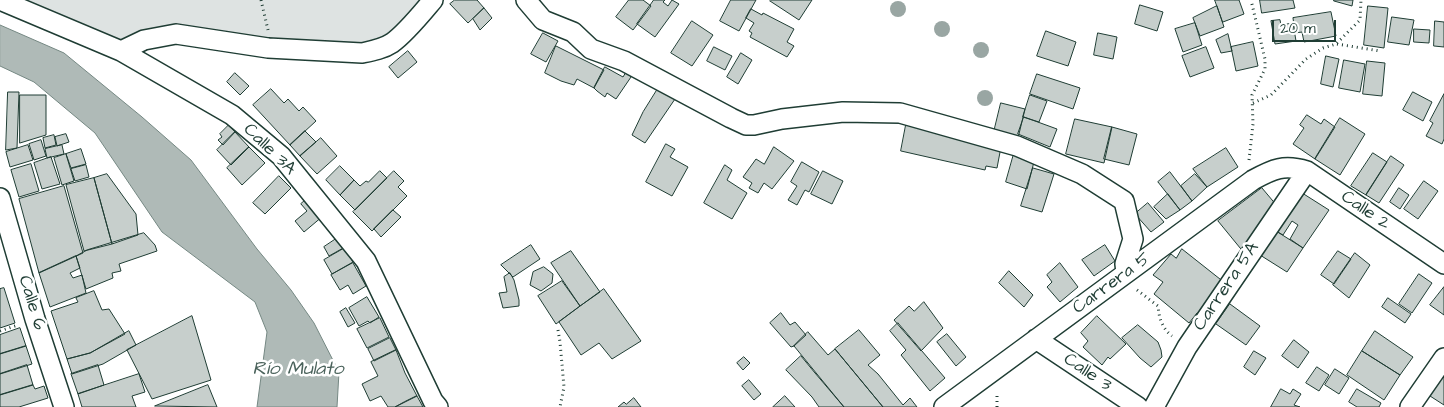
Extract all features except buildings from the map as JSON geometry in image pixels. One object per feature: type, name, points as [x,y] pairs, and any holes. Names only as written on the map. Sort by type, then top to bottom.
[{"type":"street","name":"Calle 3A","points":[[0,0],[121,51],[232,115],[281,156],[366,261],[433,401],[438,407]]},
{"type":"street","points":[[121,51],[144,40],[176,34],[268,48],[362,53],[374,51],[391,43],[416,20],[433,0]]},
{"type":"street","points":[[526,0],[543,20],[573,32],[592,49],[624,61],[746,125],[754,126],[782,119],[843,112],[900,113],[1017,146],[1082,174],[1124,201],[1133,239],[1122,276]]},
{"type":"street","name":"Carrera 5","points":[[944,407],[1253,180],[1283,167]]},
{"type":"street","name":"Calle 2","points":[[1283,167],[1307,171],[1444,264]]},
{"type":"street","name":"Carrera 5A","points":[[1154,407],[1187,347],[1307,171]]},
{"type":"street","name":"Calle 6","points":[[0,198],[35,319],[64,407]]},
{"type":"street","name":"Calle 3","points":[[1036,339],[1138,407]]},
{"type":"street","points":[[1410,407],[1444,358]]},
{"type":"path","points":[[260,0],[268,29],[268,48]]},
{"type":"path","points":[[1251,0],[1265,59],[1265,69],[1252,95],[1253,124],[1248,162],[1253,180]]},
{"type":"path","points":[[1336,44],[1360,20],[1361,0]]},
{"type":"path","points":[[1253,102],[1271,94],[1306,59],[1323,48],[1336,44],[1380,51]]},
{"type":"path","points":[[1122,276],[1158,306],[1159,317],[1166,331],[1187,347]]},
{"type":"path","points":[[558,330],[564,387],[560,407]]},
{"type":"shaded area","points":[[0,0],[433,0],[374,51],[176,34],[121,51]]},
{"type":"water","name":"Río Mulato","points":[[0,25],[64,53],[191,160],[257,249],[291,290],[314,323],[339,372],[337,407],[257,407],[267,332],[255,302],[162,232],[95,133],[34,82],[0,66]]}]
